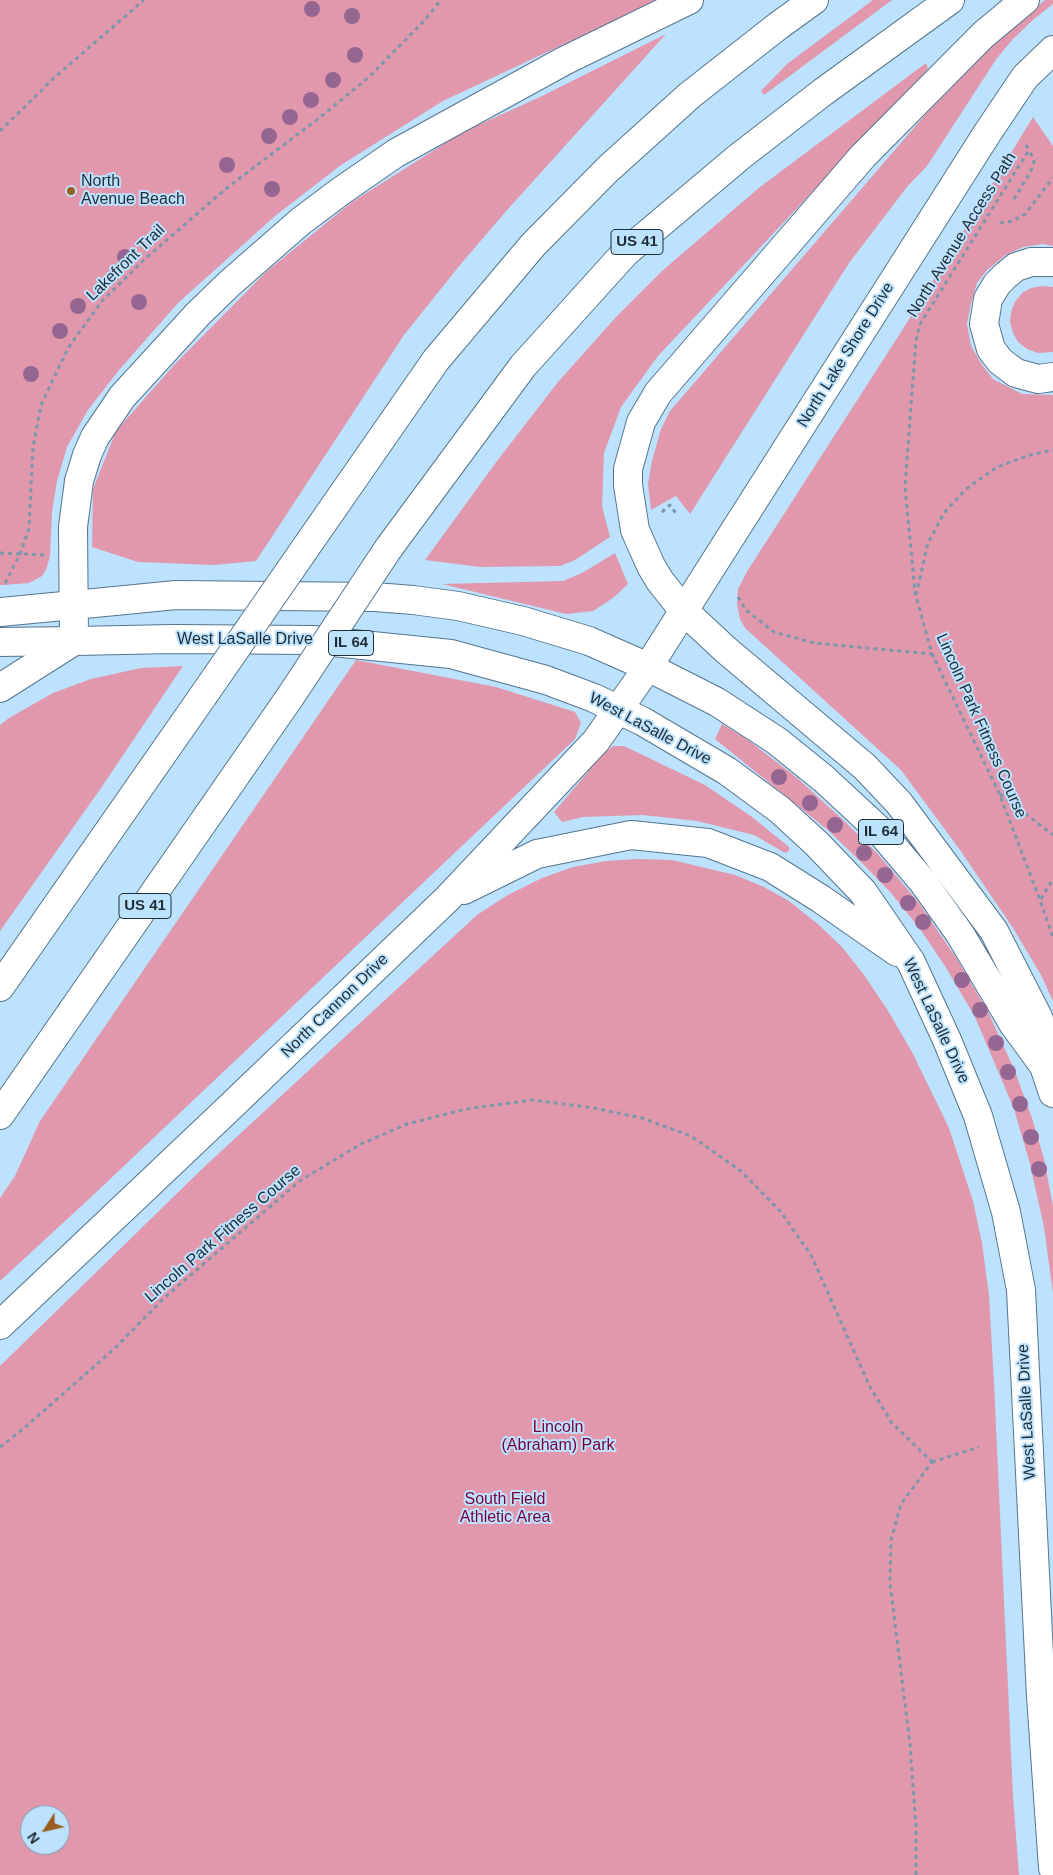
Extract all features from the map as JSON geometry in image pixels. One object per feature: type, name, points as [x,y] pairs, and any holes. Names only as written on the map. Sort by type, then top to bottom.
[{"type":"main road","points":[[0,688],[74,641],[72,555],[75,505],[82,468],[91,445],[122,397],[198,314],[244,270],[301,221],[396,153],[564,61],[689,0]]},
{"type":"main road","points":[[0,986],[436,360],[533,245],[608,168],[690,96],[814,0]]},
{"type":"main road","name":"US 41","points":[[0,1114],[290,697],[388,549],[523,366],[625,253],[739,157],[831,86],[950,0]]},
{"type":"main road","points":[[1024,0],[983,35],[863,156],[658,393],[636,435],[628,468],[628,485],[635,530],[651,566],[660,581],[683,610],[726,650],[865,767],[899,804],[994,931],[1039,1019],[1044,1066]]},
{"type":"main road","name":"North Lake Shore Drive","points":[[648,667],[988,132],[1025,77],[1053,50]]},
{"type":"main road","points":[[1053,262],[1031,262],[1016,267],[1004,276],[996,284],[988,299],[984,324],[991,349],[1016,373],[1038,379],[1053,377]]},
{"type":"main road","name":"IL 64","points":[[74,605],[176,595],[375,597],[413,600],[467,608],[523,621],[589,641],[648,667],[717,702],[777,740],[824,779],[880,830],[923,882],[954,926],[1014,1025],[1044,1066],[1053,1093]]},
{"type":"main road","points":[[3,603],[74,605]]},
{"type":"main road","name":"West LaSalle Drive","points":[[0,642],[173,639],[314,640],[451,654],[546,680],[594,698],[619,710],[667,734],[711,760],[780,810],[817,844],[863,892],[911,962],[947,1040],[978,1116],[1006,1212],[1021,1290],[1041,1696],[1053,1868]]},
{"type":"main road","name":"North Cannon Drive","points":[[0,1324],[234,1104],[447,899],[596,742],[648,667]]},
{"type":"main road","points":[[447,899],[537,854],[631,835],[708,843],[770,867],[821,899],[911,962]]},
{"type":"path","points":[[0,131],[54,78],[144,0]]},
{"type":"path","name":"Lakefront Trail","points":[[3,603],[29,528],[33,447],[42,405],[68,348],[102,301],[146,258],[228,187],[318,119],[369,77],[424,21],[441,0]]},
{"type":"path","name":"North Avenue Access Path","points":[[916,340],[920,324],[1030,150],[1026,145]]},
{"type":"path","points":[[1014,199],[1030,173],[1034,162],[1030,150]]},
{"type":"path","points":[[1000,224],[1013,221],[1026,214],[1053,178]]},
{"type":"path","name":"Lincoln Park Fitness Course","points":[[916,340],[905,486],[916,596],[932,654],[999,793],[1053,937]]},
{"type":"path","points":[[916,596],[928,543],[944,513],[966,489],[997,467],[1030,455],[1053,450]]},
{"type":"path","points":[[661,512],[670,505],[677,515]]},
{"type":"path","points":[[0,553],[50,556]]},
{"type":"path","points":[[738,597],[746,610],[774,632],[814,643],[932,654]]},
{"type":"path","points":[[999,793],[1053,834]]},
{"type":"path","points":[[1040,900],[1053,879]]},
{"type":"path","name":"Lincoln Park Fitness Course","points":[[0,1447],[107,1355],[163,1300],[301,1180],[361,1144],[407,1124],[466,1108],[533,1100],[594,1108],[642,1118],[691,1136],[741,1171],[780,1211],[811,1255],[870,1387],[892,1422],[932,1462]]},
{"type":"path","points":[[916,1875],[915,1818],[910,1744],[890,1583],[891,1540],[901,1504],[932,1462],[979,1447]]},
{"type":"green space","points":[[0,0],[658,0],[443,101],[341,165],[275,216],[178,303],[119,370],[88,410],[67,447],[57,481],[52,512],[50,556],[46,570],[42,576],[29,583],[0,585]]},
{"type":"green space","points":[[873,0],[892,0],[764,95],[761,91],[787,64]]},
{"type":"green space","points":[[1045,0],[1053,0],[1053,4],[1013,39],[997,58],[927,166],[907,187],[849,263],[690,514],[676,496],[651,510],[648,484],[652,461],[661,429],[670,411],[925,115],[993,45]]},
{"type":"green space","points":[[666,34],[508,209],[404,335],[256,561],[214,565],[138,562],[92,547],[93,489],[116,431],[175,364],[266,272],[352,202],[463,132],[540,97]]},
{"type":"green space","points":[[926,63],[928,69],[658,356],[621,407],[604,453],[602,506],[610,537],[575,560],[560,566],[480,567],[425,560],[497,461],[558,382],[616,317],[662,271],[760,187]]},
{"type":"green space","points":[[1033,117],[1053,146],[1053,246],[1043,244],[1023,247],[1006,255],[987,270],[977,283],[967,324],[971,346],[993,379],[1022,394],[1053,395],[1053,1001],[1041,975],[1013,928],[960,850],[901,770],[745,628],[740,619],[737,605],[738,589],[748,570],[910,318]]},
{"type":"green space","points":[[1053,287],[1053,352],[1038,353],[1027,349],[1018,342],[1010,322],[1015,302],[1022,293],[1031,288]]},
{"type":"green space","points":[[615,553],[628,584],[613,598],[593,611],[566,614],[442,584],[563,581],[582,573]]},
{"type":"green space","points":[[356,660],[496,687],[575,712],[581,723],[575,739],[0,1281],[0,1198],[15,1176],[40,1121]]},
{"type":"green space","points":[[183,666],[101,788],[0,931],[0,725],[53,693],[91,679],[141,668]]},
{"type":"green space","points":[[722,724],[748,740],[796,777],[877,853],[918,902],[957,959],[989,1014],[1014,1069],[1032,1118],[1044,1159],[1053,1206],[1053,1293],[1044,1227],[1030,1164],[1014,1109],[975,1017],[945,966],[920,929],[891,893],[829,831],[715,739]]},
{"type":"green space","points":[[613,746],[624,746],[705,785],[752,817],[789,847],[789,851],[785,853],[754,835],[697,821],[643,815],[583,817],[562,822],[554,812],[604,753]]},
{"type":"green space","name":"Lincoln (Abraham) Park","points":[[638,859],[672,860],[735,875],[764,887],[789,901],[819,925],[842,947],[864,975],[887,1009],[912,1052],[949,1128],[973,1201],[982,1243],[989,1295],[1013,1796],[1019,1875],[0,1875],[0,1366],[203,1168],[477,915],[506,896],[542,878],[573,867],[606,861]]},
{"type":"place","name":"North Avenue Beach","points":[[71,191]]},
{"type":"park label","name":"South Field Athletic Area","points":[[505,1509]]}]
